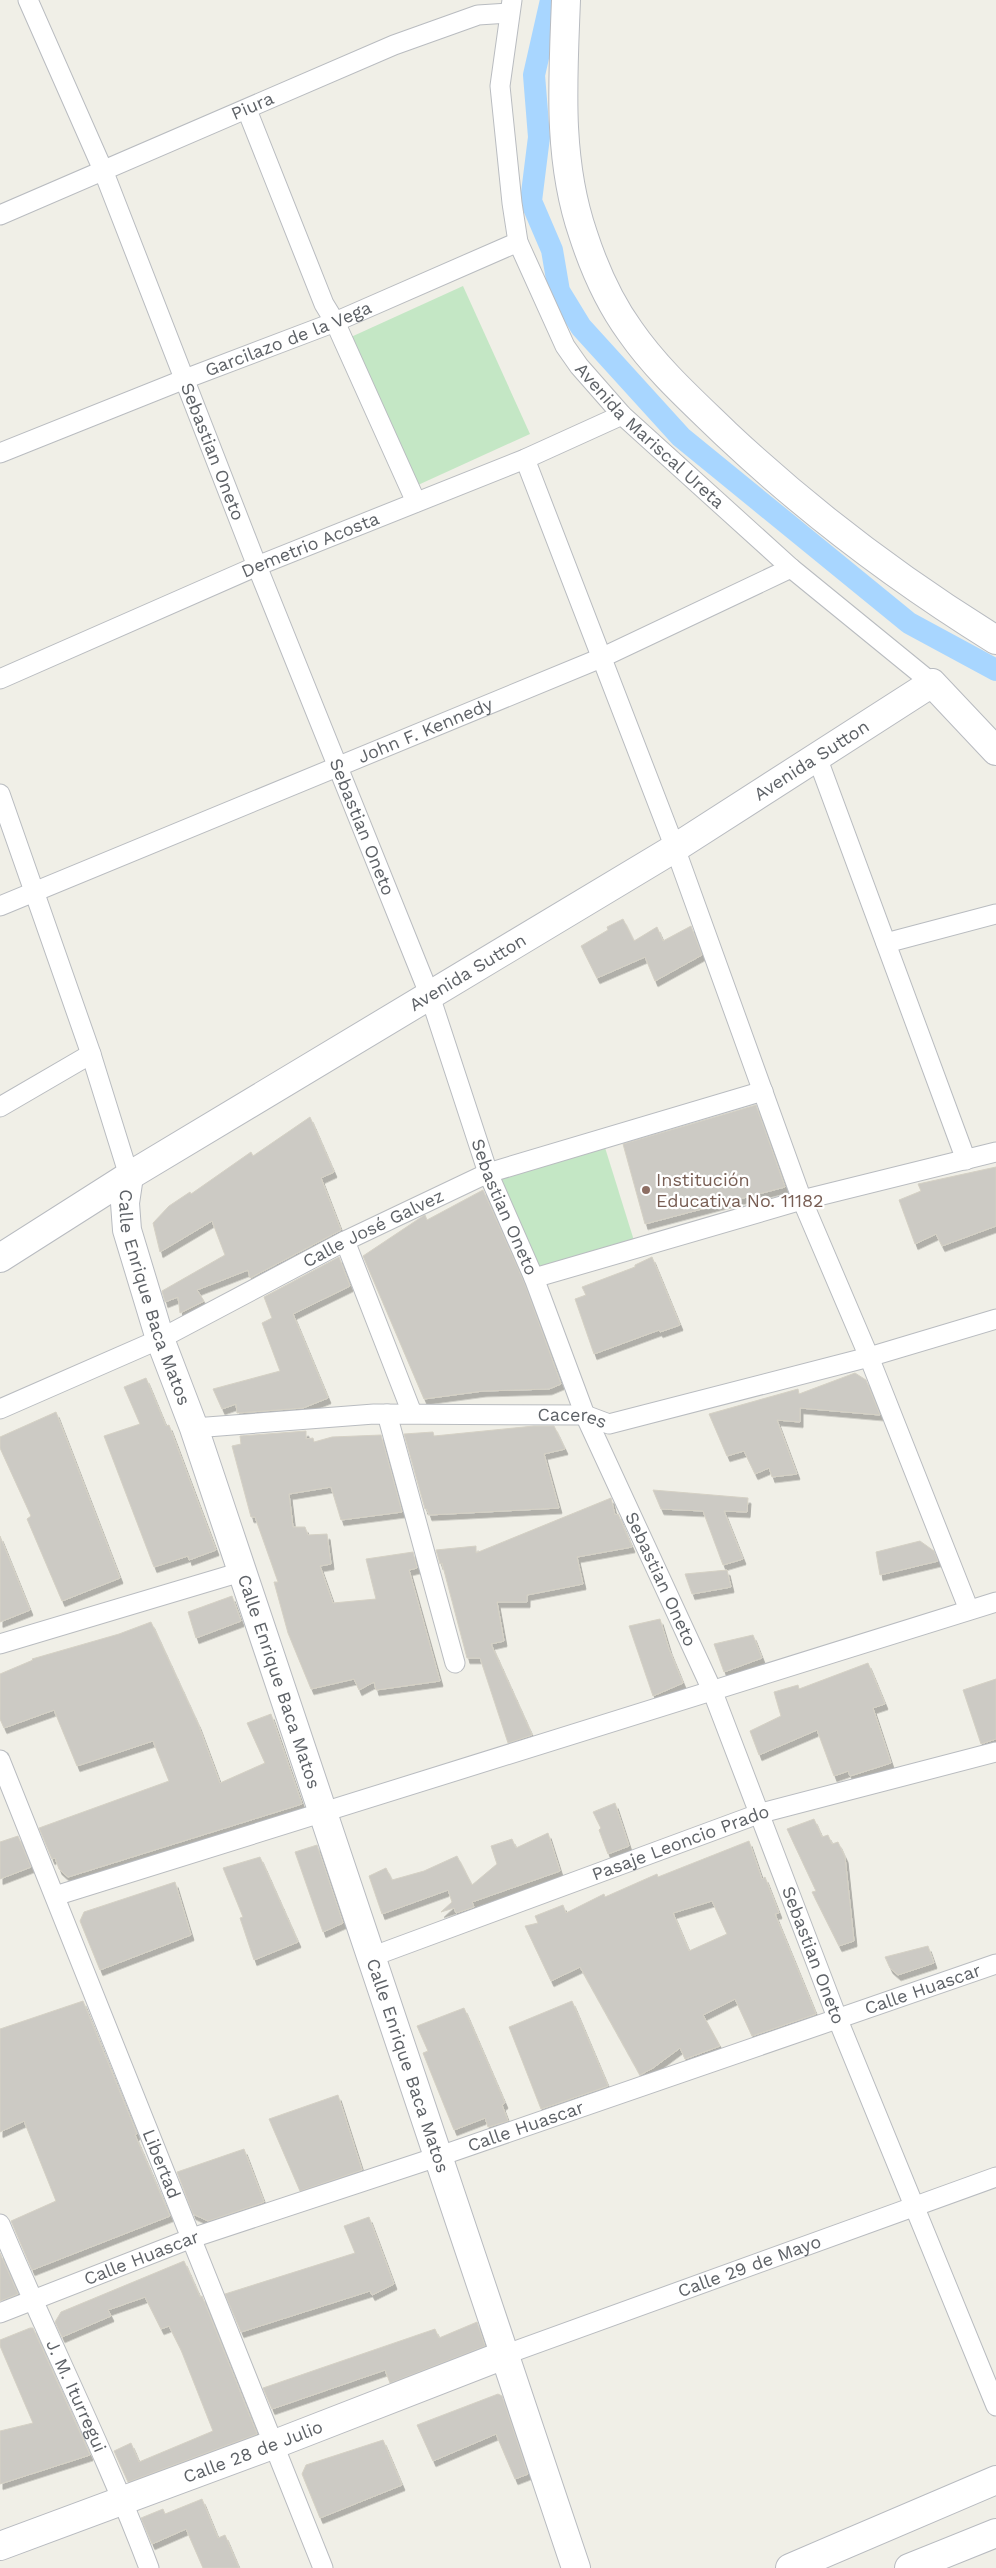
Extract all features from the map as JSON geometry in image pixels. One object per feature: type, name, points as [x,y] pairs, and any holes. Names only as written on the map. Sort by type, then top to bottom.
[{"type":"street","name":"Sebastian Oneto","points":[[28,0],[103,170],[257,566],[430,996],[488,1173],[534,1278],[585,1415],[712,1690],[761,1813],[838,2020],[996,2406]]},
{"type":"street","points":[[566,0],[563,132],[572,191],[582,234],[595,267],[629,330],[674,384],[802,501],[903,580],[996,640]]},
{"type":"street","name":"Piura","points":[[0,215],[394,45],[478,15],[510,6]]},
{"type":"street","name":"Avenida Mariscal Ureta","points":[[510,6],[500,86],[518,242],[565,346],[579,366],[622,415],[791,568],[932,683],[996,752]]},
{"type":"street","points":[[247,110],[324,304],[335,322],[416,502]]},
{"type":"street","name":"Garcilazo de la Vega","points":[[0,453],[184,378],[335,322],[518,242]]},
{"type":"street","name":"Demetrio Acosta","points":[[0,679],[257,566],[525,459],[622,415]]},
{"type":"street","points":[[525,459],[675,848],[802,1200],[869,1358],[969,1610]]},
{"type":"street","name":"John F. Kennedy","points":[[0,906],[601,658],[791,568]]},
{"type":"street","name":"Avenida Sutton","points":[[0,1258],[130,1176],[675,848],[932,683]]},
{"type":"street","points":[[817,757],[966,1160]]},
{"type":"street","name":"Calle Enrique Baca Matos","points":[[0,794],[91,1054],[130,1176],[125,1203],[127,1230],[160,1339],[194,1428],[576,2568]]},
{"type":"street","points":[[886,943],[996,914]]},
{"type":"street","points":[[0,1107],[91,1054]]},
{"type":"street","name":"Calle José Galvez","points":[[0,1409],[160,1339],[345,1241],[488,1173],[763,1091]]},
{"type":"street","points":[[534,1278],[802,1200],[996,1152]]},
{"type":"street","points":[[345,1241],[412,1414]]},
{"type":"street","name":"Caceres","points":[[194,1428],[388,1414],[585,1415],[609,1424],[869,1358],[996,1319]]},
{"type":"street","points":[[388,1414],[455,1663]]},
{"type":"street","points":[[0,1644],[241,1572]]},
{"type":"street","points":[[55,1896],[996,1602]]},
{"type":"street","name":"Pasaje Leoncio Prado","points":[[371,1956],[761,1813],[996,1752]]},
{"type":"street","name":"Libertad","points":[[0,1760],[323,2568]]},
{"type":"street","name":"Calle Huascar","points":[[0,2313],[33,2302],[192,2238],[437,2157],[996,1964]]},
{"type":"street","name":"Calle 29 de Mayo","points":[[504,2355],[996,2177]]},
{"type":"street","name":"J. M. Iturregui","points":[[0,2224],[33,2302],[123,2500],[149,2568]]},
{"type":"street","name":"Calle 28 de Julio","points":[[0,2546],[275,2444],[504,2355]]},
{"type":"street","points":[[790,2568],[996,2480]]},
{"type":"street","points":[[909,2568],[996,2533]]},
{"type":"green space","points":[[463,286],[530,434],[418,485],[351,337]]},
{"type":"green space","points":[[602,1138],[636,1247],[534,1278],[488,1173]]},
{"type":"building","points":[[623,919],[634,941],[657,927],[663,941],[691,926],[702,955],[655,981],[645,957],[597,978],[581,946],[608,930],[607,927]]},
{"type":"building","points":[[756,1105],[785,1187],[645,1224],[623,1144]]},
{"type":"building","points":[[310,1117],[334,1172],[321,1178],[341,1230],[250,1278],[248,1270],[197,1290],[204,1301],[180,1313],[178,1297],[165,1302],[162,1291],[225,1255],[212,1221],[160,1252],[153,1223],[169,1206],[190,1192],[191,1194],[251,1152],[253,1156]]},
{"type":"building","points":[[996,1167],[996,1226],[942,1246],[936,1234],[915,1244],[899,1200],[921,1191],[918,1184]]},
{"type":"building","points":[[483,1190],[524,1282],[561,1384],[549,1389],[483,1391],[424,1399],[363,1256],[423,1216],[425,1215],[427,1220]]},
{"type":"building","points":[[339,1257],[350,1286],[293,1314],[328,1398],[303,1408],[237,1413],[236,1404],[222,1409],[213,1389],[280,1371],[262,1323],[272,1318],[264,1297]]},
{"type":"building","points":[[652,1257],[680,1325],[660,1332],[659,1330],[594,1354],[575,1299],[586,1295],[582,1287],[635,1267],[635,1265]]},
{"type":"building","points":[[855,1373],[866,1380],[880,1415],[800,1408],[800,1422],[777,1420],[797,1474],[772,1477],[769,1468],[755,1474],[744,1451],[727,1456],[709,1414],[798,1389],[799,1394]]},
{"type":"building","points":[[146,1378],[166,1426],[169,1425],[216,1550],[189,1560],[188,1556],[154,1567],[104,1436],[140,1424],[124,1387]]},
{"type":"building","points":[[56,1412],[120,1578],[62,1601],[27,1519],[31,1516],[0,1448],[0,1437]]},
{"type":"building","points":[[534,1426],[554,1426],[565,1449],[544,1454],[559,1508],[429,1515],[427,1509],[425,1509],[404,1434],[433,1432],[434,1436]]},
{"type":"building","points":[[306,1431],[306,1439],[313,1438],[314,1442],[332,1437],[381,1435],[402,1512],[341,1520],[331,1487],[289,1494],[293,1527],[305,1527],[308,1535],[327,1534],[331,1564],[320,1566],[333,1603],[376,1599],[366,1559],[413,1552],[417,1568],[409,1570],[440,1681],[376,1690],[374,1682],[359,1690],[354,1679],[311,1689],[288,1633],[274,1582],[278,1582],[255,1517],[251,1517],[232,1446],[241,1444],[240,1436]]},
{"type":"building","points":[[653,1490],[748,1498],[747,1512],[724,1511],[743,1559],[723,1565],[703,1511],[661,1509]]},
{"type":"building","points":[[611,1498],[615,1515],[618,1514],[632,1547],[577,1557],[583,1584],[527,1595],[527,1602],[497,1602],[504,1641],[491,1644],[532,1735],[508,1743],[480,1658],[467,1658],[442,1563],[440,1564],[436,1550],[476,1546],[476,1553]]},
{"type":"building","points":[[0,1536],[30,1610],[0,1622]]},
{"type":"building","points":[[920,1541],[934,1551],[938,1561],[880,1575],[876,1552]]},
{"type":"building","points":[[727,1570],[731,1587],[692,1594],[685,1574]]},
{"type":"building","points":[[232,1596],[241,1621],[196,1638],[188,1612]]},
{"type":"building","points":[[660,1619],[669,1649],[683,1683],[653,1696],[629,1626]]},
{"type":"building","points":[[151,1622],[198,1724],[220,1783],[265,1763],[247,1723],[271,1714],[302,1804],[68,1877],[59,1869],[55,1858],[52,1859],[39,1828],[169,1781],[153,1741],[77,1766],[54,1710],[4,1728],[0,1719],[0,1674],[32,1659],[119,1634]]},
{"type":"building","points":[[753,1635],[762,1658],[724,1672],[714,1644]]},
{"type":"building","points":[[868,1663],[885,1704],[873,1708],[891,1763],[850,1776],[848,1771],[834,1776],[817,1730],[759,1755],[750,1731],[781,1716],[774,1692],[798,1685],[799,1689]]},
{"type":"building","points":[[996,1679],[996,1739],[981,1744],[963,1690]]},
{"type":"building","points":[[615,1803],[629,1846],[608,1854],[599,1830],[601,1828],[593,1812]]},
{"type":"building","points":[[814,1819],[822,1837],[828,1835],[832,1844],[838,1842],[845,1857],[854,1941],[839,1946],[812,1892],[816,1891],[787,1829]]},
{"type":"building","points":[[548,1833],[560,1871],[472,1902],[474,1907],[456,1913],[454,1908],[441,1912],[452,1902],[448,1890],[382,1914],[369,1876],[386,1868],[392,1880],[424,1871],[457,1856],[472,1885],[497,1864],[491,1846],[512,1839],[516,1848]]},
{"type":"building","points":[[18,1836],[31,1867],[0,1879],[0,1842]]},
{"type":"building","points":[[749,1841],[762,1879],[765,1877],[779,1913],[775,1914],[816,2014],[752,2036],[735,1999],[703,2015],[720,2046],[685,2059],[680,2048],[640,2075],[580,1967],[551,1981],[525,1926],[538,1923],[535,1916],[563,1905],[566,1913],[604,1894],[605,1897],[657,1874],[658,1877]],"holes":[[[712,1901],[727,1934],[689,1951],[673,1913]]]},
{"type":"building","points":[[317,1845],[343,1923],[323,1932],[295,1852]]},
{"type":"building","points":[[260,1857],[298,1942],[254,1960],[240,1918],[243,1917],[223,1868]]},
{"type":"building","points":[[175,1882],[191,1935],[100,1970],[80,1921],[84,1912]]},
{"type":"building","points":[[928,1946],[934,1963],[898,1975],[890,1968],[885,1957]]},
{"type":"building","points":[[83,2001],[137,2134],[135,2135],[170,2216],[32,2270],[11,2221],[56,2201],[24,2121],[0,2132],[0,2029]]},
{"type":"building","points":[[572,2001],[608,2086],[541,2109],[509,2027]]},
{"type":"building","points":[[464,2008],[505,2103],[502,2105],[508,2121],[488,2127],[485,2118],[454,2130],[423,2053],[428,2051],[417,2026]]},
{"type":"building","points":[[338,2095],[362,2170],[300,2191],[269,2119]]},
{"type":"building","points":[[244,2149],[264,2202],[208,2221],[193,2214],[177,2172]]},
{"type":"building","points":[[369,2217],[394,2284],[372,2295],[370,2291],[241,2332],[225,2294],[355,2253],[344,2226]]},
{"type":"building","points":[[0,2253],[18,2294],[0,2301]]},
{"type":"building","points":[[184,2261],[200,2297],[202,2296],[257,2434],[128,2482],[114,2451],[131,2443],[139,2462],[213,2431],[181,2350],[169,2326],[161,2329],[145,2297],[108,2310],[111,2316],[62,2337],[55,2322],[61,2312]]},
{"type":"building","points":[[477,2322],[485,2346],[390,2383],[385,2370],[272,2409],[263,2388],[435,2329],[439,2338]]},
{"type":"building","points":[[33,2328],[90,2455],[0,2484],[0,2431],[33,2423],[0,2346],[0,2340]]},
{"type":"building","points":[[498,2394],[502,2396],[528,2474],[515,2479],[496,2434],[433,2461],[417,2425]]},
{"type":"building","points":[[383,2440],[402,2485],[320,2518],[302,2474],[306,2465]]},
{"type":"building","points":[[202,2499],[218,2538],[225,2535],[239,2568],[203,2568],[186,2529],[152,2544],[141,2518],[163,2509],[165,2514]]},
{"type":"waterway","points":[[551,0],[534,75],[539,137],[531,201],[552,250],[559,291],[581,327],[681,437],[909,623],[996,670]]},
{"type":"place","name":"Institución Educativa No. 11182","points":[[646,1190]]}]
